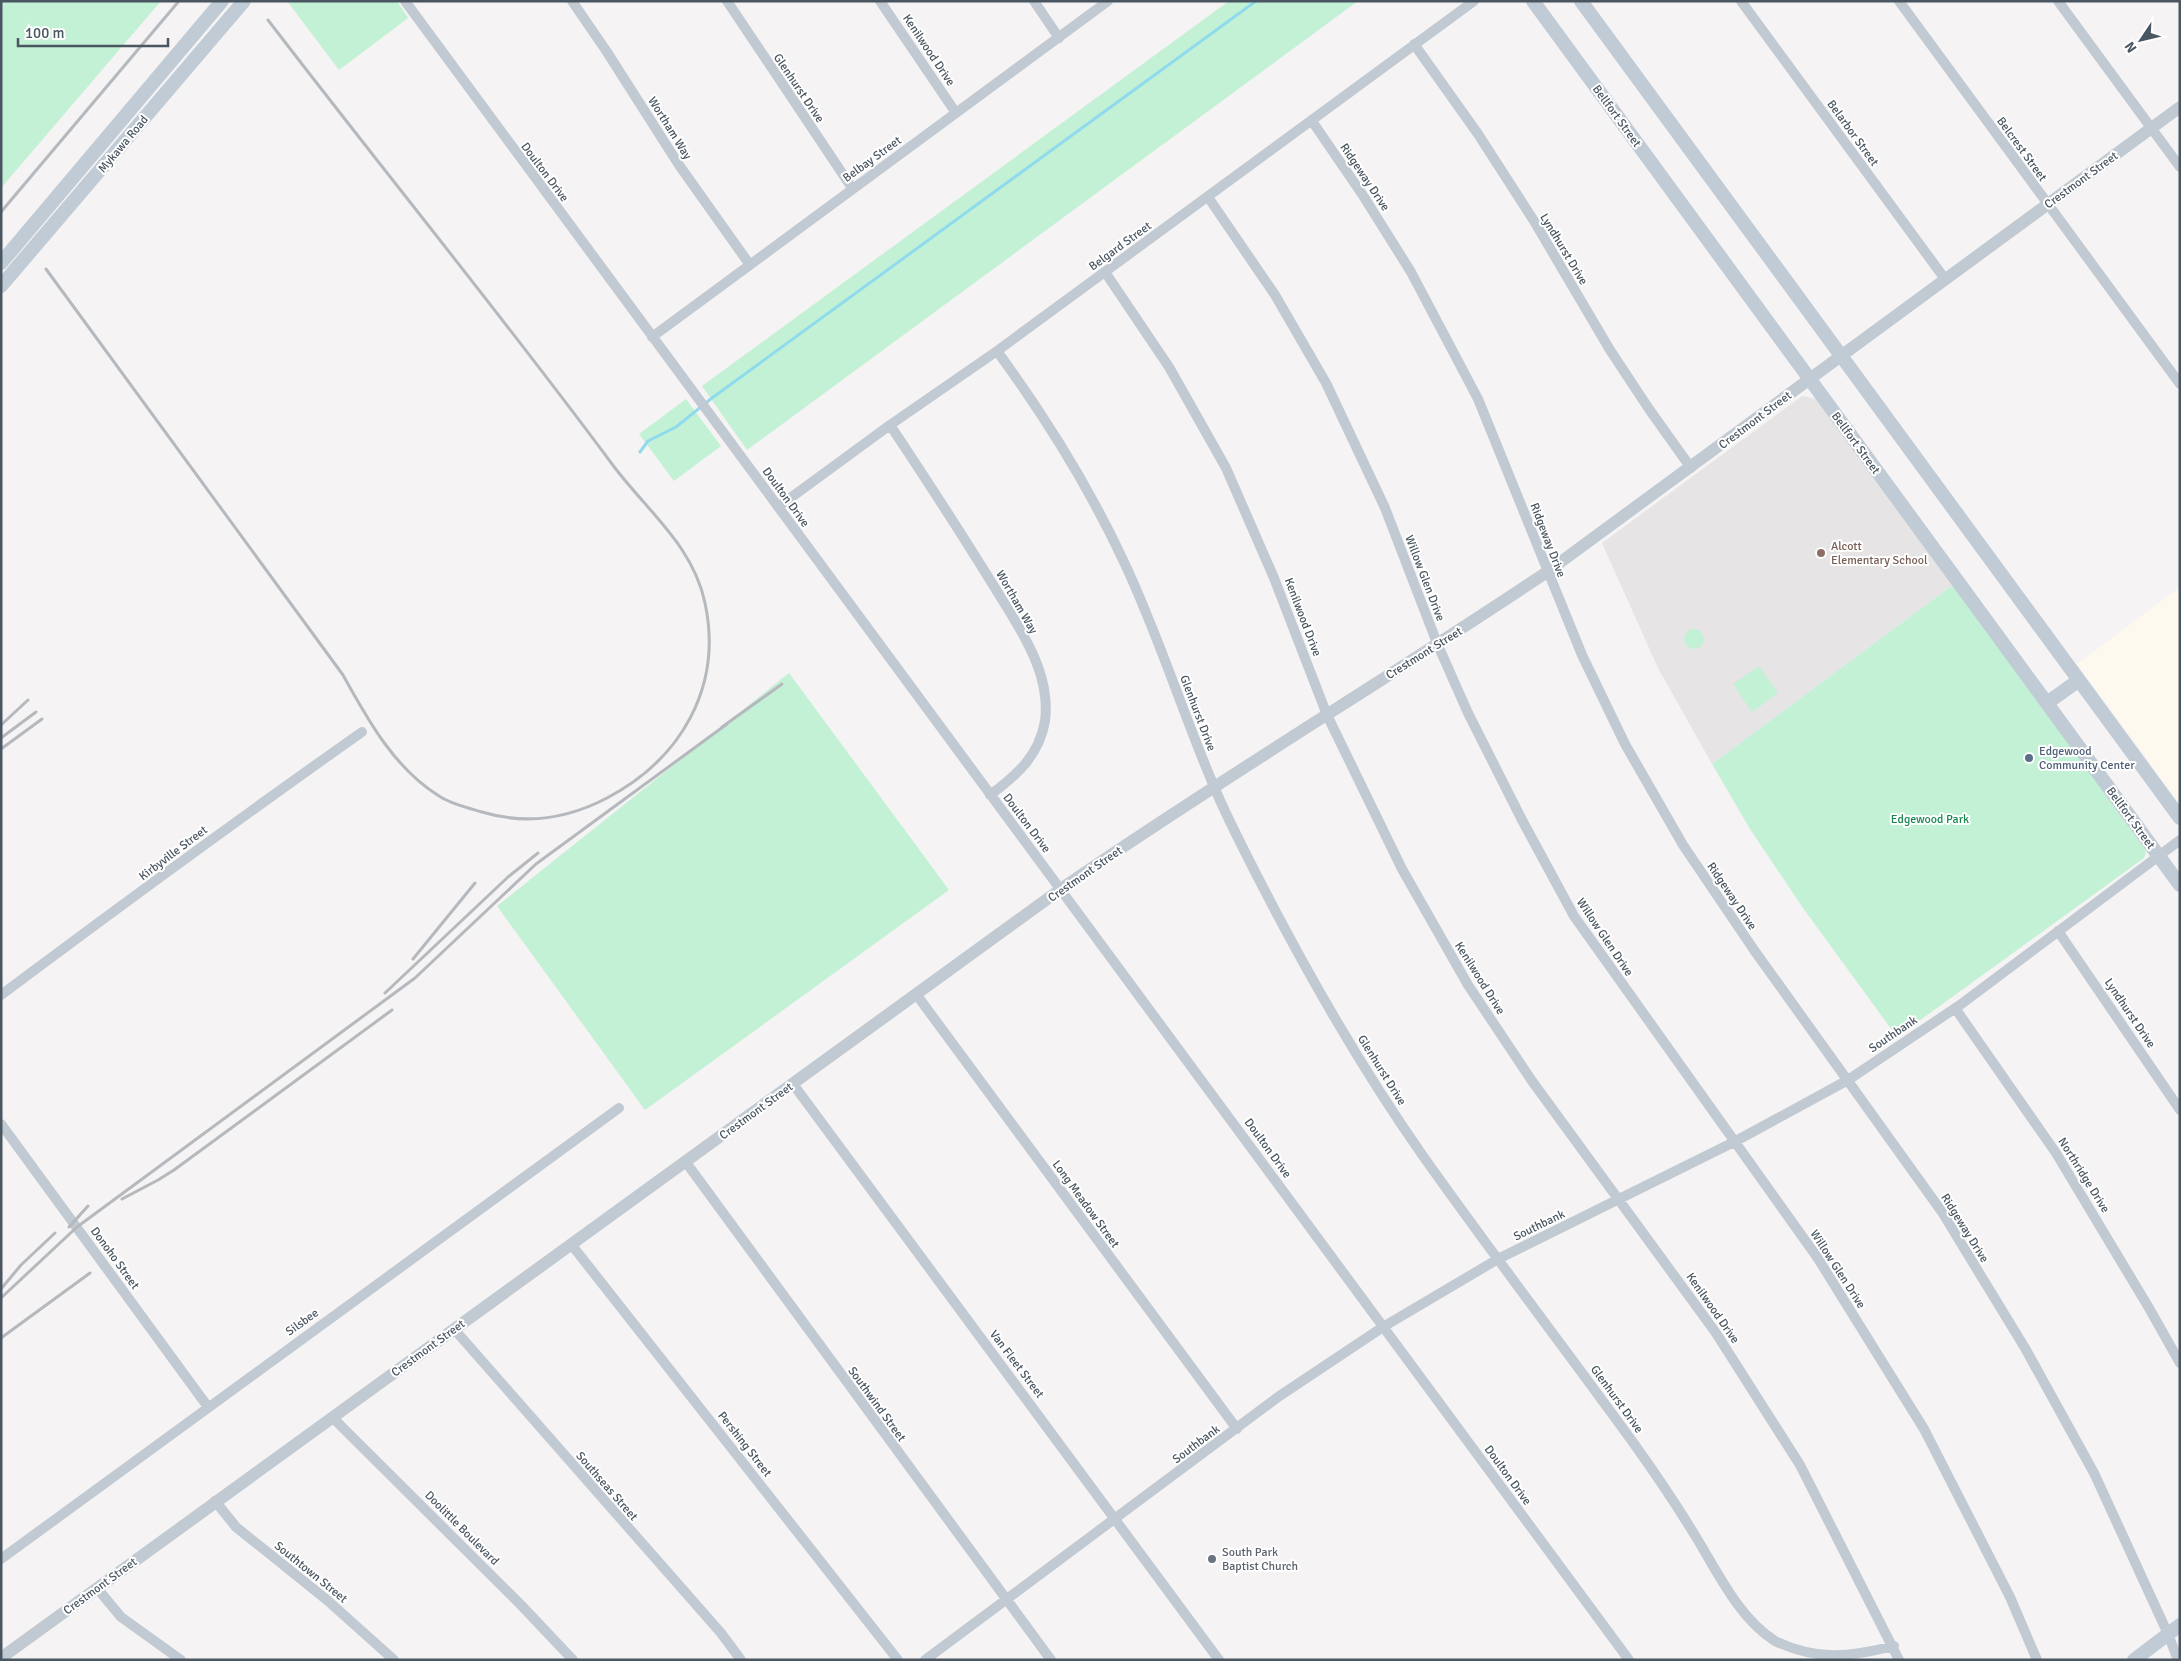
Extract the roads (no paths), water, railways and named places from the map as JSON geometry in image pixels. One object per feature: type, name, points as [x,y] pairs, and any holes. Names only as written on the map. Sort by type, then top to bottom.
[{"type":"main road","name":"Mykawa Road","points":[[1,263],[222,1]]},
{"type":"main road","name":"Mykawa Road","points":[[1,286],[244,1]]},
{"type":"main road","name":"Bellfort Street","points":[[1533,1],[2180,885]]},
{"type":"main road","points":[[1581,1],[2180,818]]},
{"type":"main road","points":[[2047,703],[2079,680]]},
{"type":"main road","points":[[2134,1660],[2180,1625]]},
{"type":"street","name":"Doulton Drive","points":[[404,1],[1629,1660]]},
{"type":"street","name":"Wortham Way","points":[[572,1],[679,165],[750,265]]},
{"type":"street","name":"Glenhurst Drive","points":[[727,1],[852,188]]},
{"type":"street","name":"Kenilwood Drive","points":[[880,1],[956,113]]},
{"type":"street","points":[[1034,1],[1059,38]]},
{"type":"street","name":"Belbay Street","points":[[652,337],[1108,1]]},
{"type":"street","name":"Belgard Street","points":[[778,507],[1208,198],[1474,1]]},
{"type":"street","name":"Belarbor Street","points":[[1742,1],[1945,280]]},
{"type":"street","name":"Belcrest Street","points":[[1899,1],[2180,384]]},
{"type":"street","points":[[2058,1],[2180,167]]},
{"type":"street","name":"Lyndhurst Drive","points":[[1414,44],[1478,134],[1534,221],[1610,350],[1648,409],[1691,468]]},
{"type":"street","name":"Crestmont Street","points":[[1,1658],[1061,889],[1213,786],[1327,715],[1547,572],[2180,108]]},
{"type":"street","name":"Ridgeway Drive","points":[[1312,121],[1389,237],[1433,311],[1486,417],[1582,655],[1625,744],[1682,845],[1754,950],[1942,1212],[2025,1348],[2094,1474],[2168,1634],[2178,1660]]},
{"type":"street","name":"Willow Glen Drive","points":[[1208,198],[1275,295],[1326,383],[1385,508],[1437,643],[1468,712],[1522,820],[1574,916],[1817,1257],[1924,1429],[2010,1597],[2038,1660]]},
{"type":"street","name":"Kenilwood Drive","points":[[1105,272],[1169,367],[1226,468],[1274,578],[1327,715],[1402,869],[1468,985],[1532,1081],[1716,1333],[1800,1465],[1894,1646],[1899,1660]]},
{"type":"street","name":"Glenhurst Drive","points":[[997,351],[1060,443],[1107,528],[1145,611],[1213,786],[1302,961],[1359,1057],[1422,1154],[1664,1485],[1735,1600],[1752,1622],[1775,1641],[1806,1656],[1844,1659],[1894,1646]]},
{"type":"street","name":"Wortham Way","points":[[890,425],[958,527],[999,595],[1032,654],[1041,675],[1045,698],[1045,721],[1039,739],[1030,758],[1018,774],[990,795]]},
{"type":"street","name":"Kirbyville Street","points":[[1,995],[152,885],[184,858],[362,732]]},
{"type":"street","name":"Southbank","points":[[925,1660],[1278,1397],[1383,1327],[1498,1259],[1734,1142],[1848,1080],[1955,1008],[2180,840]]},
{"type":"street","name":"Lyndhurst Drive","points":[[2058,931],[2180,1110]]},
{"type":"street","name":"Long Meadow Street","points":[[916,994],[1237,1429]]},
{"type":"street","name":"Northridge Drive","points":[[1955,1008],[2056,1153],[2150,1308],[2180,1363]]},
{"type":"street","name":"Van Fleet Street","points":[[793,1084],[1219,1660]]},
{"type":"street","name":"Silsbee","points":[[1,1559],[619,1108]]},
{"type":"street","name":"Donoho Street","points":[[1,1124],[208,1407]]},
{"type":"street","name":"Southwind Street","points":[[685,1161],[1052,1660]]},
{"type":"street","name":"Pershing Street","points":[[571,1244],[898,1660]]},
{"type":"street","name":"Southseas Street","points":[[454,1329],[721,1633],[741,1660]]},
{"type":"street","name":"Doolittle Boulevard","points":[[332,1417],[521,1605],[573,1660]]},
{"type":"street","name":"Southtown Street","points":[[215,1502],[236,1527],[327,1600],[394,1660]]},
{"type":"street","points":[[97,1588],[121,1617],[181,1660]]},
{"type":"waterway","points":[[640,452],[648,441],[676,427],[712,398],[1256,1]]},
{"type":"railway","points":[[1,212],[179,1]]},
{"type":"railway","points":[[46,269],[343,675],[383,742],[423,785],[449,801],[482,812],[514,818],[546,818],[577,811],[607,798],[633,782],[656,763],[675,741],[690,717],[701,691],[708,663],[709,634],[705,603],[699,582],[690,563],[667,529],[625,481],[527,352],[268,20]]},
{"type":"railway","points":[[722,727],[782,684]]},
{"type":"railway","points":[[1,725],[28,700]]},
{"type":"railway","points":[[1,738],[36,712]]},
{"type":"railway","points":[[1,749],[42,719]]},
{"type":"railway","points":[[1,1298],[77,1227],[415,978],[536,864],[727,724]]},
{"type":"railway","points":[[385,993],[508,877],[538,853]]},
{"type":"railway","points":[[413,959],[475,883]]},
{"type":"railway","points":[[122,1199],[174,1170],[392,1010]]},
{"type":"railway","points":[[69,1227],[88,1206]]},
{"type":"railway","points":[[1,1289],[21,1265],[55,1233]]},
{"type":"railway","points":[[1,1338],[90,1273]]},
{"type":"place","name":"Alcott Elementary School","points":[[1821,553]]},
{"type":"place","name":"Edgewood Community Center","points":[[2029,758]]},
{"type":"place","name":"South Park Baptist Church","points":[[1212,1559]]},
{"type":"park label","name":"Edgewood Park","points":[[1930,819]]}]
